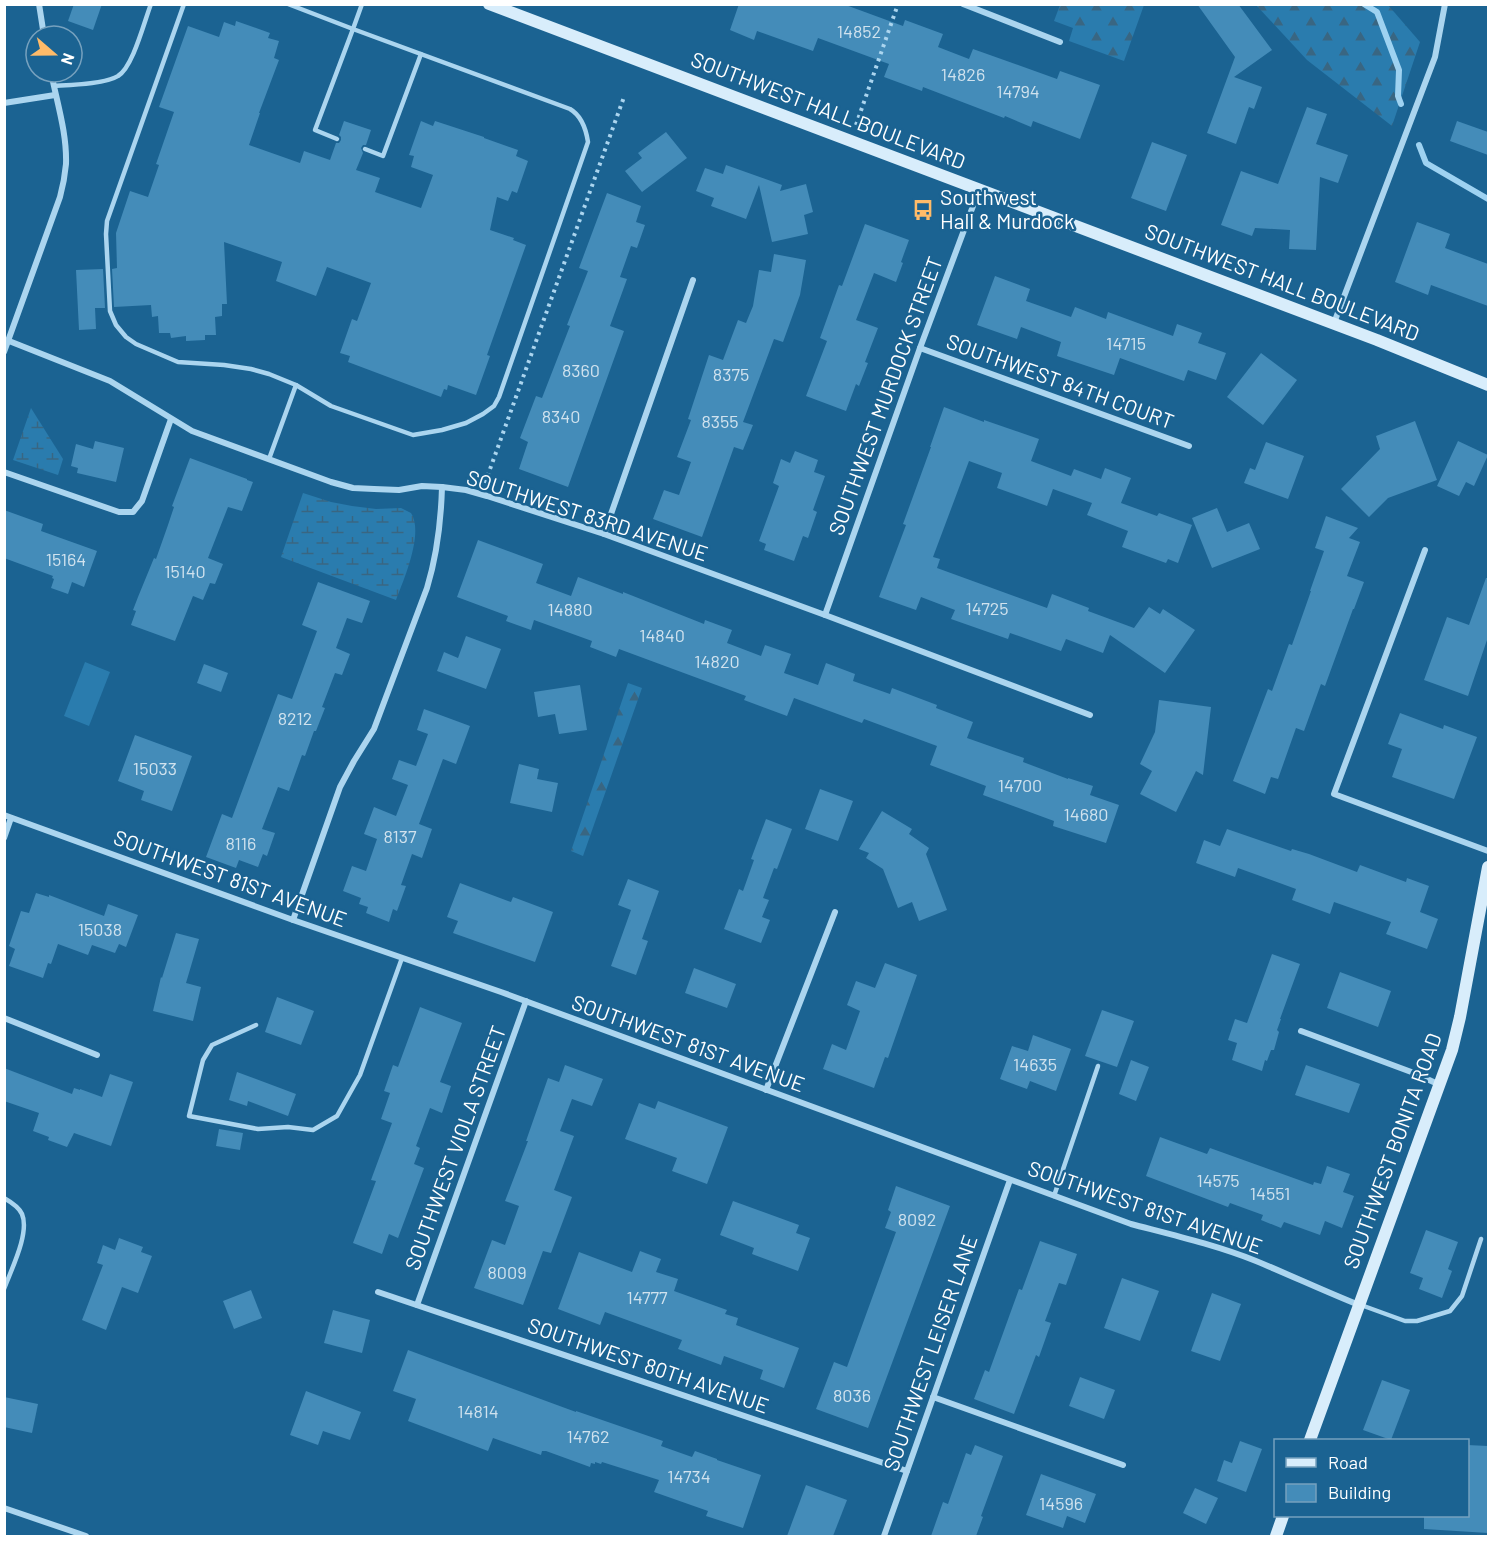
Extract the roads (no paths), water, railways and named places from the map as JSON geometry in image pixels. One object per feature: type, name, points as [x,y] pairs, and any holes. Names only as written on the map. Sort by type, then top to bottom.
[{"type":"main road","name":"SOUTHWEST HALL BOULEVARD","points":[[489,4],[1488,384]]},
{"type":"main road","name":"SOUTHWEST BONITA ROAD","points":[[1310,1439],[1452,1050],[1488,867]]},
{"type":"main road","points":[[1276,1536],[1282,1517]]},
{"type":"street","points":[[39,4],[42,24]]},
{"type":"street","points":[[963,4],[1060,42]]},
{"type":"street","points":[[1334,324],[1435,57],[1445,4]]},
{"type":"street","points":[[4,352],[60,197],[64,179],[66,163],[63,124],[54,86]]},
{"type":"street","points":[[4,103],[55,95]]},
{"type":"street","name":"SOUTHWEST MURDOCK STREET","points":[[825,615],[979,189]]},
{"type":"street","points":[[604,534],[693,280]]},
{"type":"street","name":"SOUTHWEST 83RD AVENUE","points":[[9,341],[110,381],[192,430],[331,482],[353,488],[399,490],[422,486],[466,490],[482,494],[604,534],[1090,715]]},
{"type":"street","name":"SOUTHWEST 84TH COURT","points":[[920,348],[1189,446]]},
{"type":"street","points":[[4,472],[119,512],[133,512],[142,501],[171,419]]},
{"type":"street","points":[[293,920],[340,787],[374,729],[428,588],[434,567],[441,518],[442,488]]},
{"type":"street","points":[[1425,550],[1334,794],[1488,851]]},
{"type":"street","points":[[4,838],[8,817]]},
{"type":"street","name":"SOUTHWEST 81ST AVENUE","points":[[8,817],[526,1002],[1131,1224],[1210,1245],[1255,1261],[1359,1305]]},
{"type":"street","points":[[766,1090],[835,912]]},
{"type":"street","name":"SOUTHWEST VIOLA STREET","points":[[417,1305],[526,1002]]},
{"type":"street","points":[[4,1018],[97,1054]]},
{"type":"street","points":[[1301,1031],[1440,1085]]},
{"type":"street","name":"SOUTHWEST LEISER LANE","points":[[884,1536],[1010,1180]]},
{"type":"street","name":"SOUTHWEST 80TH AVENUE","points":[[378,1292],[907,1471]]},
{"type":"street","points":[[933,1397],[1123,1465]]},
{"type":"street","points":[[4,1508],[86,1536]]},
{"type":"street","points":[[59,1536],[62,1528]]},
{"type":"lane","points":[[54,86],[105,80],[118,76],[126,69],[151,4]]},
{"type":"lane","points":[[184,4],[107,221],[110,311],[116,325],[126,338],[136,344],[178,362],[224,365],[269,374],[296,385],[331,406],[413,435],[466,423],[494,406],[499,397],[586,151],[588,142],[586,130],[576,112],[570,109],[288,4]]},
{"type":"lane","points":[[337,139],[315,130],[362,4]]},
{"type":"lane","points":[[364,149],[383,156],[421,54]]},
{"type":"lane","points":[[269,459],[296,385]]},
{"type":"lane","points":[[256,1025],[212,1045],[203,1060],[189,1116],[258,1129],[288,1127],[313,1130],[338,1116],[360,1076],[402,958]]},
{"type":"lane","points":[[1054,1196],[1098,1066]]},
{"type":"lane","points":[[4,1198],[17,1207],[22,1214],[24,1224],[23,1236],[4,1289]]},
{"type":"lane","points":[[1359,1305],[1404,1321],[1450,1311],[1462,1296],[1481,1239]]},
{"type":"waterway","points":[[1364,4],[1377,12],[1399,70],[1398,96],[1401,104]]},
{"type":"waterway","points":[[1419,145],[1426,163],[1488,199]]},
{"type":"place","name":"Southwest Hall & Murdock","points":[[923,210]]}]
